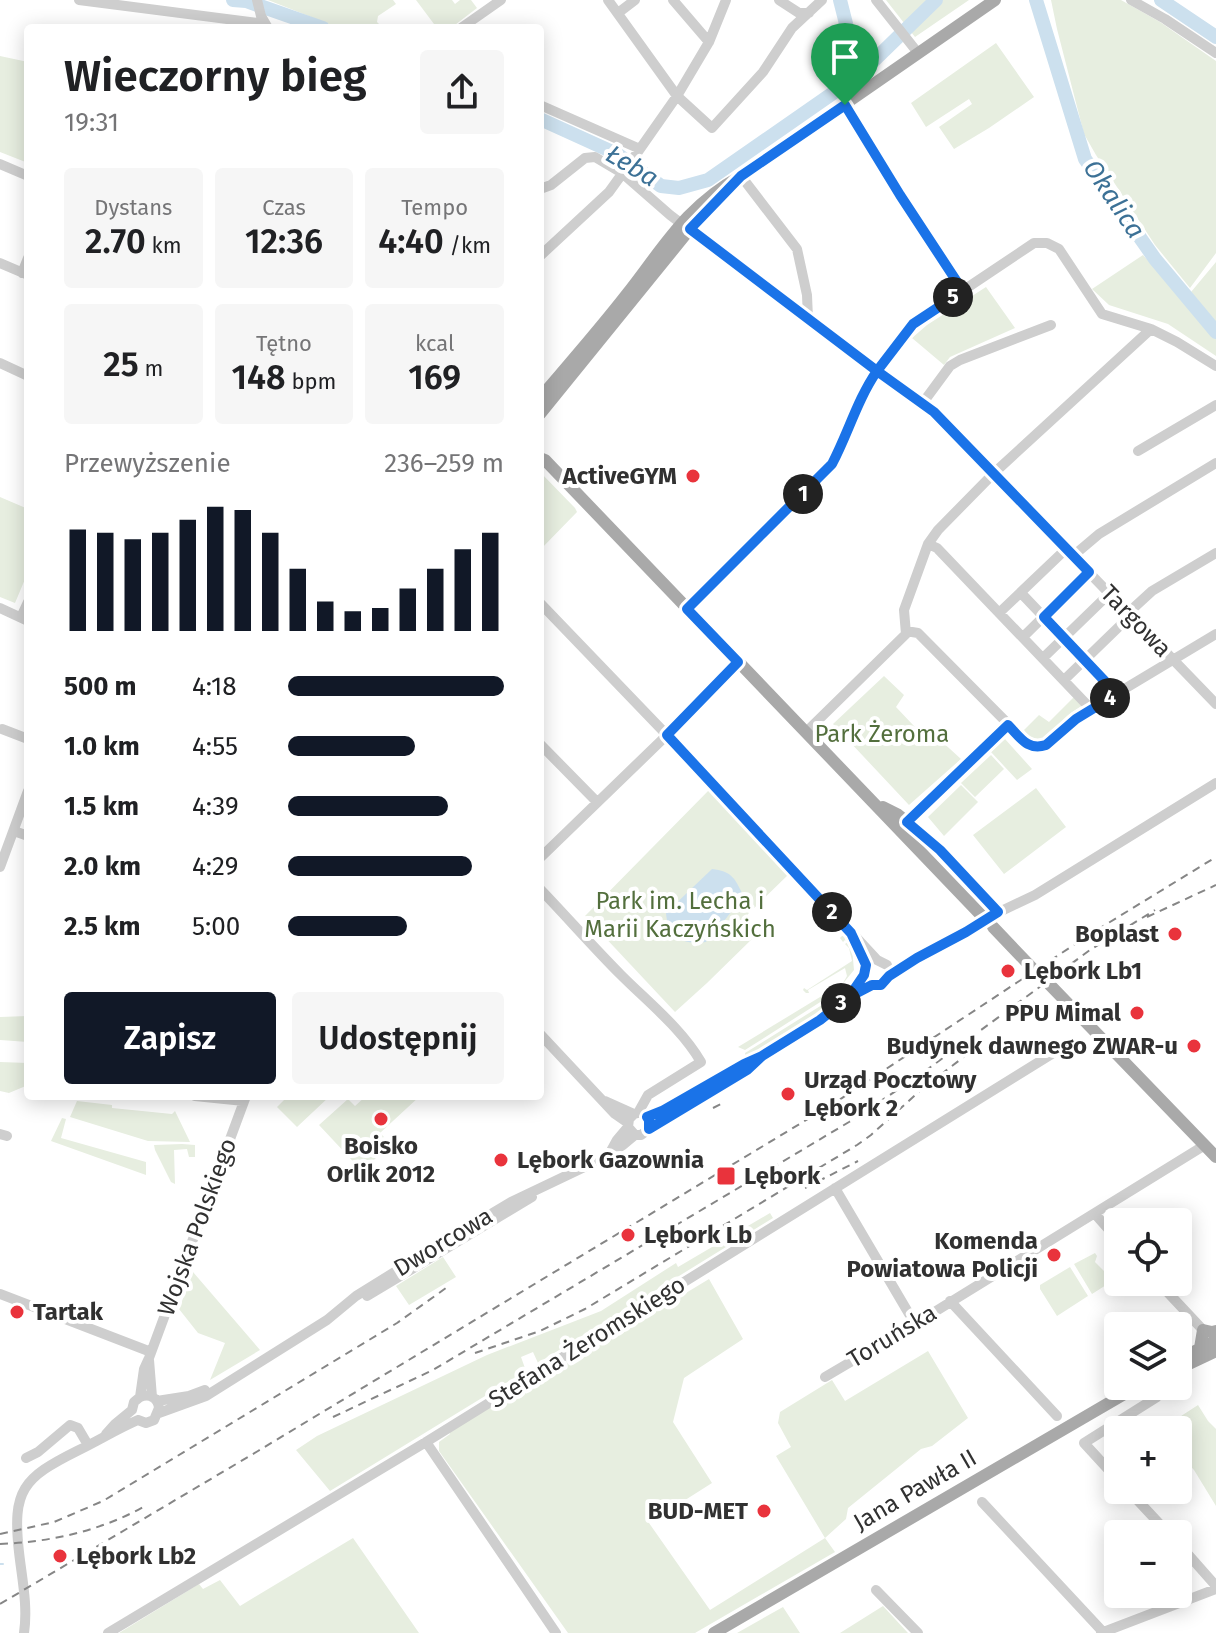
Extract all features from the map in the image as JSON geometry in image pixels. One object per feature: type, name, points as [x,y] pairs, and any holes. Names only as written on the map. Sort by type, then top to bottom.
[{"type":"main road","points":[[544,393],[717,189],[741,176],[995,0]]},
{"type":"main road","points":[[544,409],[686,226]]},
{"type":"main road","points":[[544,460],[989,918],[1033,969]]},
{"type":"main road","points":[[873,802],[907,822]]},
{"type":"main road","points":[[1050,985],[1216,1157]]},
{"type":"main road","points":[[1200,1348],[1210,1331]]},
{"type":"main road","points":[[1192,1352],[1216,1340]]},
{"type":"main road","points":[[1192,1362],[1216,1351]]},
{"type":"main road","points":[[1192,1370],[1216,1360]]},
{"type":"main road","name":"Jana Pawła II","points":[[714,1633],[1114,1400]]},
{"type":"street","points":[[79,0],[264,22],[257,0]]},
{"type":"street","points":[[467,24],[501,0]]},
{"type":"street","points":[[608,0],[677,96],[712,128],[763,72],[792,28],[822,0]]},
{"type":"street","points":[[618,13],[635,0]]},
{"type":"street","points":[[673,0],[709,42]]},
{"type":"street","points":[[544,252],[609,192],[638,152],[709,42],[726,0]]},
{"type":"street","points":[[779,0],[799,13],[809,13]]},
{"type":"street","points":[[876,0],[918,53]]},
{"type":"street","points":[[1131,0],[1216,53]]},
{"type":"street","points":[[845,105],[963,291]]},
{"type":"street","points":[[544,107],[638,152]]},
{"type":"street","name":"Targowa","points":[[544,188],[585,158],[595,157],[623,172],[686,226],[934,412],[1216,704]]},
{"type":"street","points":[[0,164],[24,174]]},
{"type":"street","points":[[741,176],[797,249],[807,295],[808,319]]},
{"type":"street","points":[[687,609],[832,464],[877,371],[913,324],[1034,243],[1047,243],[1059,249],[1102,314],[1151,329],[1216,366]]},
{"type":"street","points":[[0,263],[24,274]]},
{"type":"street","points":[[922,404],[950,366],[1051,325]]},
{"type":"street","points":[[806,732],[903,638],[906,631],[904,610],[928,544],[938,530],[994,473],[1151,329]]},
{"type":"street","points":[[0,363],[24,374]]},
{"type":"street","points":[[1138,451],[1216,405]]},
{"type":"street","points":[[999,613],[1070,552],[1216,463]]},
{"type":"street","points":[[928,544],[937,548],[1091,709]]},
{"type":"street","points":[[1064,680],[1152,591],[1216,553]]},
{"type":"street","points":[[1023,637],[1089,572]]},
{"type":"street","points":[[1021,593],[1117,694]]},
{"type":"street","points":[[1043,658],[1110,593]]},
{"type":"street","points":[[544,607],[851,933],[877,968]]},
{"type":"street","points":[[0,608],[24,619]]},
{"type":"street","points":[[906,631],[918,633],[1029,745],[1041,747],[1091,709],[1216,634]]},
{"type":"street","points":[[544,854],[738,662]]},
{"type":"street","points":[[989,918],[940,850],[907,822],[1008,725]]},
{"type":"street","points":[[2,729],[24,737]]},
{"type":"street","points":[[544,748],[597,802]]},
{"type":"street","points":[[872,985],[867,981],[877,968],[917,958],[1035,895],[1216,783]]},
{"type":"street","points":[[0,867],[24,802]]},
{"type":"street","points":[[14,831],[24,835]]},
{"type":"street","name":"Dworcowa","points":[[544,893],[618,973],[668,1021],[693,1048],[701,1062],[646,1096],[637,1122]]},
{"type":"street","name":"Dworcowa","points":[[849,997],[872,985],[881,985],[877,968]]},
{"type":"street","name":"Dworcowa","points":[[156,1420],[197,1400],[511,1202],[597,1161],[611,1151],[617,1140],[637,1122],[675,1105],[820,1020],[849,997],[877,968]]},
{"type":"street","points":[[544,1038],[603,1100],[637,1122]]},
{"type":"street","name":"Stefana Żeromskiego","points":[[108,1633],[426,1442],[1063,1047]]},
{"type":"street","name":"Wojska Polskiego","points":[[140,1397],[144,1369],[244,1100]]},
{"type":"street","name":"Toruńska","points":[[825,1377],[1205,1145]]},
{"type":"street","points":[[835,1188],[915,1324]]},
{"type":"street","points":[[1095,1214],[1104,1224]]},
{"type":"street","points":[[0,1294],[150,1355]]},
{"type":"street","points":[[1173,1296],[1210,1331]]},
{"type":"street","points":[[950,1301],[1057,1416]]},
{"type":"street","name":"Wojska Polskiego","points":[[150,1355],[154,1399]]},
{"type":"street","name":"Dworcowa","points":[[154,1399],[189,1396],[222,1384]]},
{"type":"street","points":[[148,1395],[154,1399],[156,1420],[146,1423],[135,1418],[132,1410],[134,1402],[148,1395]]},
{"type":"street","points":[[1127,1416],[1152,1400]]},
{"type":"street","points":[[106,1434],[132,1410]]},
{"type":"street","points":[[24,1633],[26,1608],[16,1516],[26,1485],[45,1467],[138,1420]]},
{"type":"street","points":[[26,1458],[38,1452],[70,1425],[78,1428],[88,1445]]},
{"type":"street","points":[[1104,1430],[1084,1443],[1104,1465]]},
{"type":"street","points":[[426,1442],[556,1633]]},
{"type":"street","points":[[982,1502],[1102,1633],[1216,1587],[1192,1559]]},
{"type":"street","points":[[1141,1504],[1156,1520]]},
{"type":"street","points":[[876,1590],[918,1633]]},
{"type":"green space","points":[[268,0],[393,0],[396,4],[378,16],[379,24],[329,24]]},
{"type":"green space","points":[[416,0],[452,0],[455,4],[460,0],[471,0],[477,8],[456,24],[434,24]]},
{"type":"green space","points":[[886,0],[969,0],[915,37]]},
{"type":"green space","points":[[1051,0],[1121,0],[1160,22],[1216,61],[1216,253],[1190,288],[1155,245],[1084,134]]},
{"type":"green space","points":[[996,43],[1034,97],[954,149],[939,127],[972,104],[969,99],[926,127],[911,103]]},
{"type":"green space","points":[[0,56],[24,61],[24,161],[0,152]]},
{"type":"green space","points":[[1143,255],[1216,338],[1216,356],[1168,324],[1109,305],[1092,289]]},
{"type":"green space","points":[[1216,262],[1216,322],[1191,292]]},
{"type":"green space","points":[[986,287],[1015,328],[950,357],[944,365],[912,338],[927,325]]},
{"type":"green space","points":[[544,476],[575,508],[577,512],[544,546]]},
{"type":"green space","points":[[0,497],[24,507],[24,582],[15,603],[0,597]]},
{"type":"green space","name":"Park Żeroma","points":[[884,676],[904,695],[896,707],[931,744],[938,738],[961,759],[909,805],[833,724]]},
{"type":"green space","points":[[1076,695],[1085,704],[1067,716],[1047,736],[1036,739],[1024,730],[1039,715],[1049,722]]},
{"type":"green space","points":[[1005,739],[1032,769],[1017,780],[991,752]]},
{"type":"green space","points":[[991,755],[1004,769],[975,797],[961,783]]},
{"type":"green space","points":[[961,785],[978,802],[944,836],[928,817]]},
{"type":"green space","points":[[1036,788],[1066,827],[1004,874],[973,835]]},
{"type":"green space","name":"Park im. Lecha i Marii Kaczyńskich","points":[[710,789],[790,873],[748,914],[747,926],[753,938],[675,1012],[585,916]]},
{"type":"green space","points":[[842,936],[845,936],[852,948],[854,970],[836,992],[745,1050],[738,1047],[843,983],[847,976],[845,968],[808,990],[809,993],[803,990],[852,961],[845,944],[848,942],[843,942]]},
{"type":"green space","points":[[849,984],[851,986],[822,1012],[746,1060],[745,1053],[838,995]]},
{"type":"green space","points":[[24,1016],[24,1042],[0,1040],[0,1017]]},
{"type":"green space","points":[[0,1062],[24,1063],[24,1087],[9,1093],[0,1091]]},
{"type":"green space","points":[[284,1100],[326,1100],[297,1127],[277,1107]]},
{"type":"green space","points":[[347,1100],[355,1106],[362,1100],[416,1100],[380,1133],[391,1144],[362,1171],[319,1125]]},
{"type":"green space","points":[[77,1101],[112,1105],[112,1108],[172,1114],[175,1111],[190,1142],[148,1141],[70,1117]]},
{"type":"green space","points":[[62,1118],[66,1119],[61,1138],[146,1162],[146,1175],[51,1141]]},
{"type":"green space","points":[[154,1145],[195,1145],[195,1157],[189,1157],[187,1149],[174,1150],[175,1184],[171,1182]]},
{"type":"green space","points":[[770,1213],[773,1218],[538,1363],[533,1352],[521,1357],[526,1371],[330,1491],[296,1450],[317,1436],[487,1355],[601,1311],[676,1263],[678,1267]]},
{"type":"green space","points":[[1095,1253],[1095,1262],[1104,1271],[1104,1286],[1092,1294],[1074,1264]]},
{"type":"green space","points":[[443,1257],[456,1277],[409,1305],[396,1286]]},
{"type":"green space","points":[[1070,1267],[1088,1296],[1057,1316],[1040,1285]]},
{"type":"green space","points":[[193,1272],[260,1350],[210,1380],[225,1343],[198,1333],[179,1309]]},
{"type":"green space","points":[[709,1279],[743,1339],[684,1378],[673,1422],[712,1483],[649,1523],[710,1610],[825,1538],[835,1552],[695,1633],[568,1633],[439,1451],[439,1442],[449,1432],[672,1294],[676,1299]]},
{"type":"green space","points":[[928,1351],[968,1418],[932,1446],[921,1449],[848,1508],[846,1519],[825,1538],[776,1456],[791,1447],[778,1423],[780,1412],[832,1380],[845,1401]]},
{"type":"green space","points":[[1198,1405],[1216,1429],[1216,1506],[1192,1468],[1192,1416],[1181,1416]]},
{"type":"green space","points":[[353,1538],[419,1633],[119,1633],[199,1584],[203,1589],[220,1580],[240,1606]]},
{"type":"green space","points":[[883,1606],[908,1633],[840,1633]]},
{"type":"green space","points":[[783,1607],[800,1633],[737,1633]]},
{"type":"water","points":[[712,869],[732,876],[742,893],[730,914],[706,942],[683,941],[673,934],[666,913]]},
{"type":"waterway","name":"Łeba","points":[[233,0],[246,1],[312,24]]},
{"type":"waterway","name":"Łeba","points":[[544,121],[617,154],[661,186],[679,188],[708,180],[859,75],[840,0]]},
{"type":"waterway","name":"Okalica","points":[[859,75],[936,0]]},
{"type":"waterway","name":"Okalica","points":[[1036,0],[1085,159],[1155,259],[1216,332]]},
{"type":"waterway","name":"Łeba","points":[[1161,0],[1216,37]]},
{"type":"tunnel","points":[[1033,969],[1050,985]]},
{"type":"railway","points":[[0,1604],[836,1102],[1092,933],[1216,857]]},
{"type":"railway","points":[[1147,917],[1216,885]]},
{"type":"railway","points":[[333,1417],[433,1370],[849,1122],[917,1077],[1090,950],[1155,910]]},
{"type":"railway","points":[[475,1353],[540,1331],[585,1309],[857,1145],[974,1049]]},
{"type":"railway","points":[[713,1108],[721,1104]]},
{"type":"railway","points":[[805,1188],[858,1161]]},
{"type":"railway","points":[[0,1534],[54,1522],[103,1501],[397,1323],[446,1288]]},
{"type":"railway","points":[[0,1544],[75,1534],[145,1506]]},
{"type":"place","name":"ActiveGYM","points":[[693,476]]},
{"type":"place","name":"Boplast","points":[[1175,934]]},
{"type":"place","name":"Lębork Lb1","points":[[1008,971]]},
{"type":"place","name":"PPU Mimal","points":[[1137,1013]]},
{"type":"place","name":"Budynek dawnego ZWAR-u","points":[[1194,1046]]},
{"type":"place","name":"Urząd Pocztowy Lębork 2","points":[[788,1094]]},
{"type":"place","name":"Boisko Orlik 2012","points":[[381,1119]]},
{"type":"place","name":"Lębork Gazownia","points":[[501,1160]]},
{"type":"place","name":"Lębork","points":[[726,1176]]},
{"type":"place","name":"Lębork Lb","points":[[628,1235]]},
{"type":"place","name":"Komenda Powiatowa Policji","points":[[1054,1255]]},
{"type":"place","name":"Tartak","points":[[17,1312]]},
{"type":"place","name":"BUD-MET","points":[[764,1511]]},
{"type":"place","name":"Lębork Lb2","points":[[60,1556]]},
{"type":"route","points":[[845,105],[741,176],[690,229],[877,371],[832,464],[687,609],[738,662],[667,735],[851,933],[866,965],[864,975],[849,997],[820,1020],[762,1056],[747,1070],[649,1129],[647,1117],[688,1098],[762,1056],[820,1020],[849,997],[872,985],[885,983],[889,976],[917,958],[998,912],[931,841],[907,822],[1008,725],[1029,745],[1041,747],[1076,719],[1117,694],[1044,617],[1089,572],[934,412],[877,371],[916,321],[963,291],[845,105]]}]
